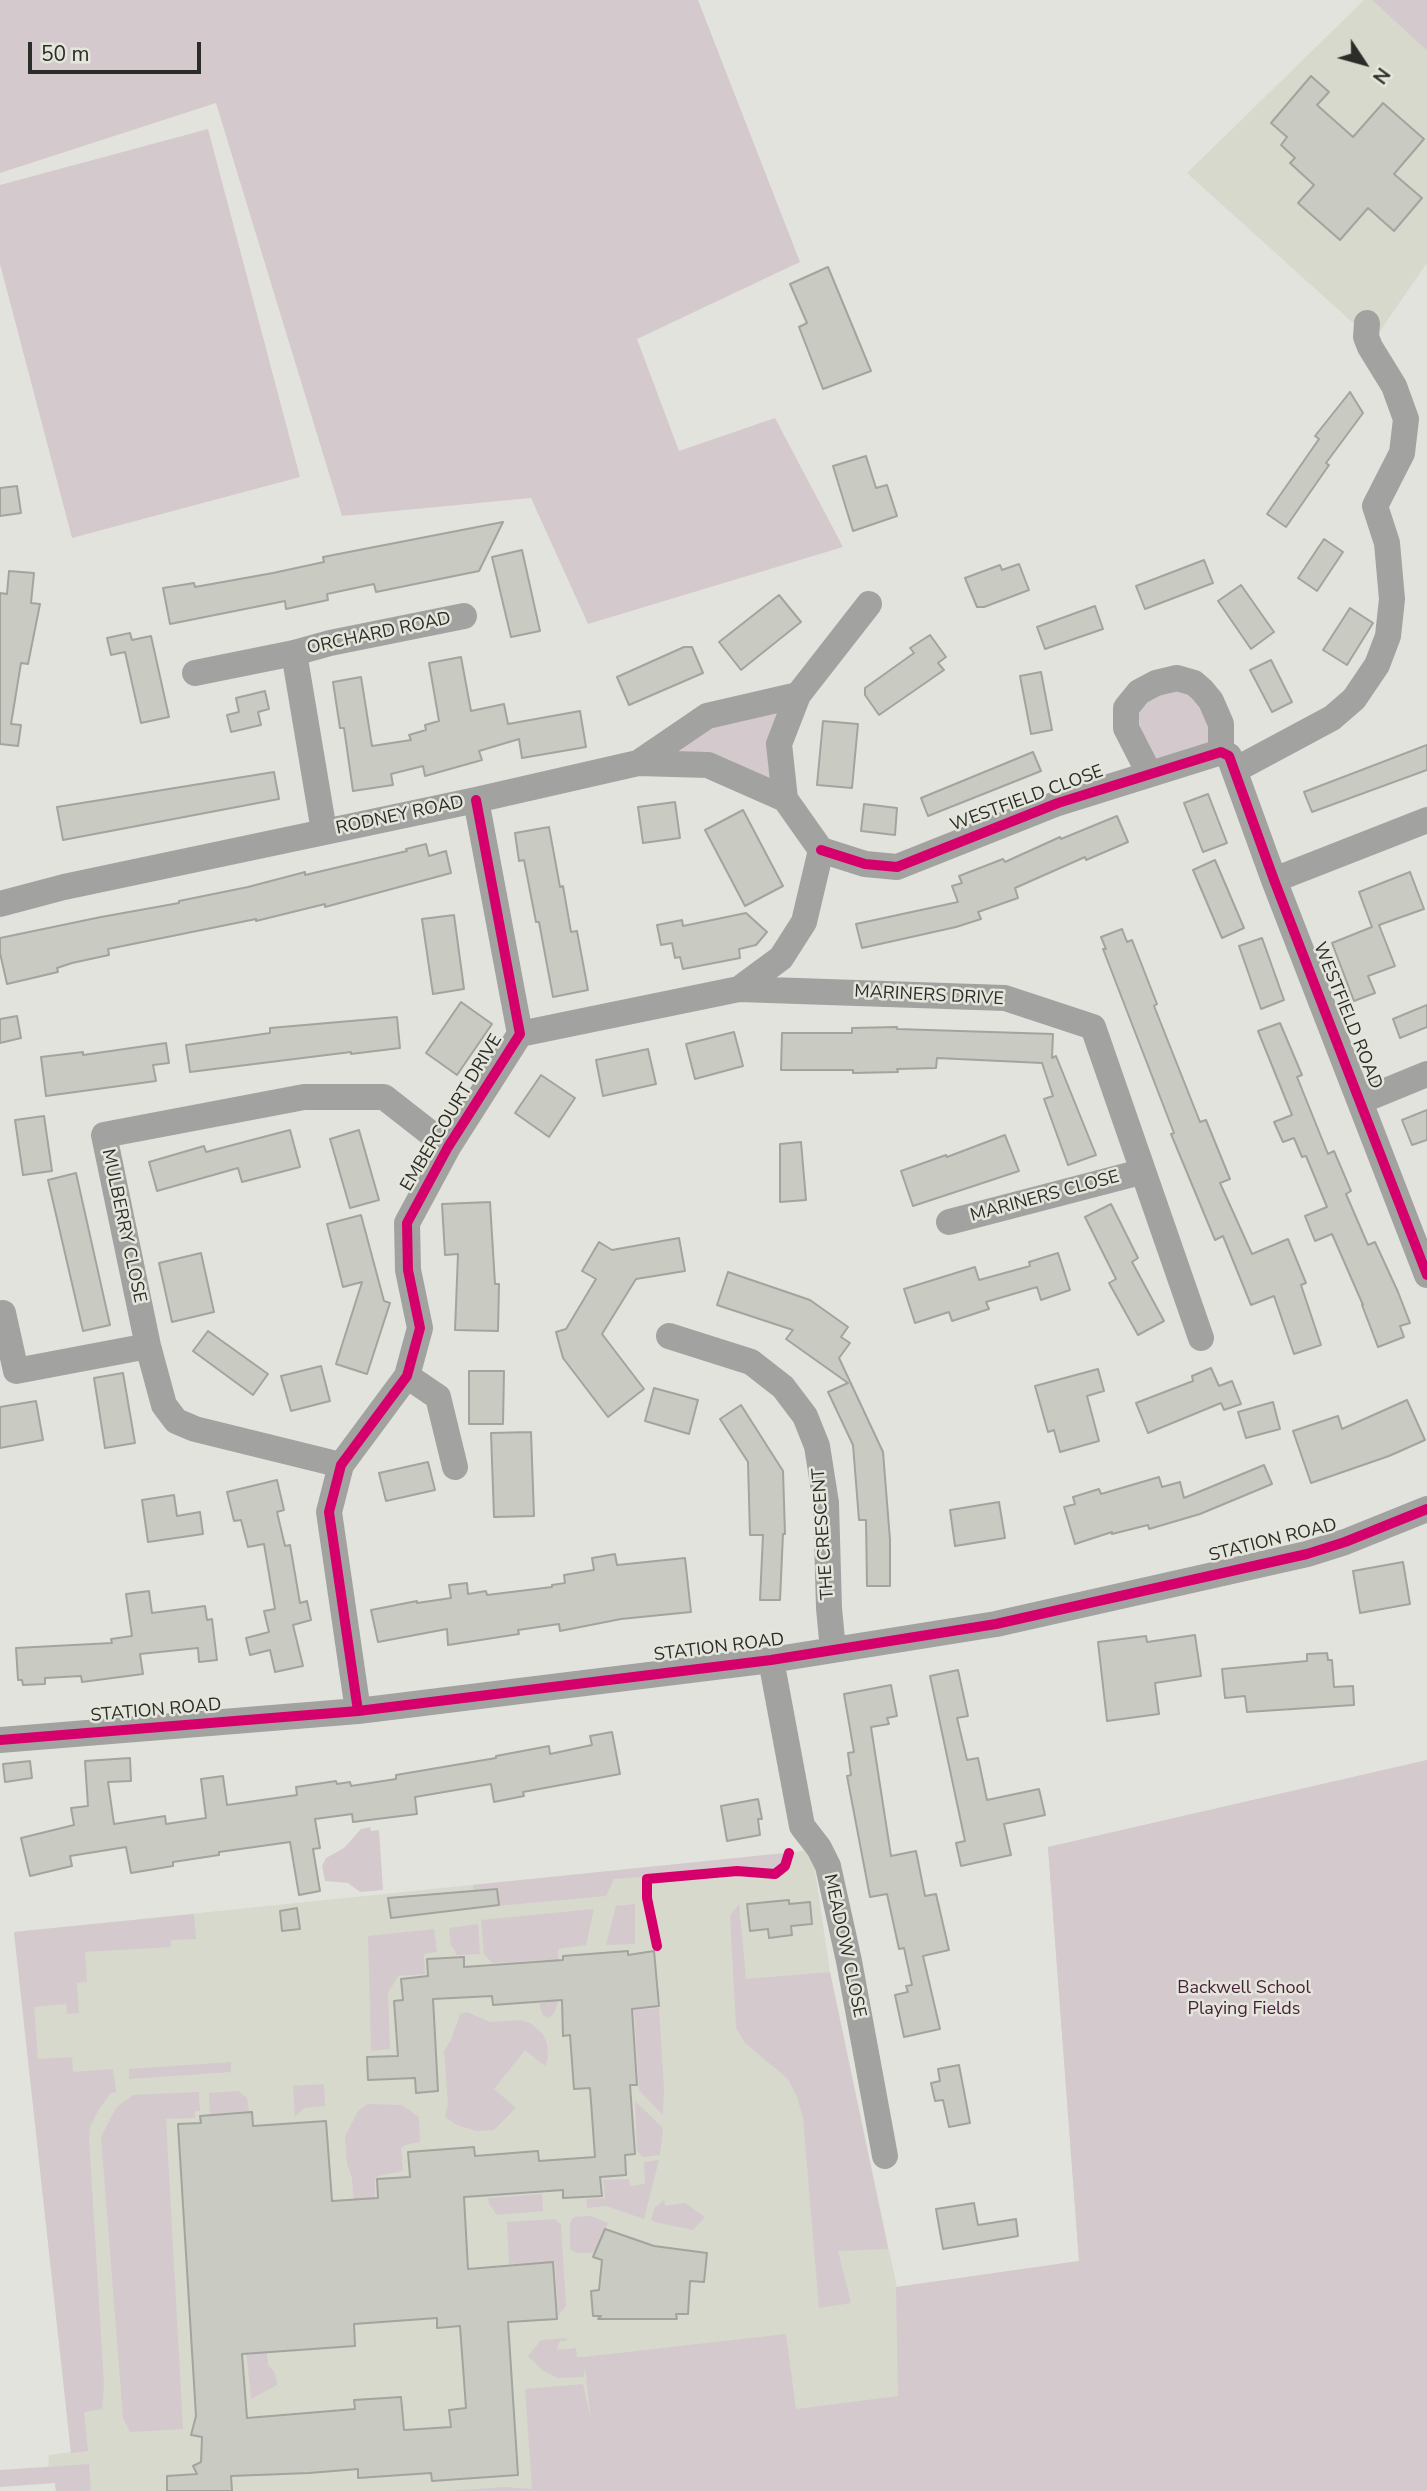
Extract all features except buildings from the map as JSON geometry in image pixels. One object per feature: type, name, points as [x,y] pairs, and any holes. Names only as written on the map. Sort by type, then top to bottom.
[{"type":"street","name":"WESTFIELD CLOSE","points":[[821,850],[865,864],[897,867],[1058,803],[1149,773],[1228,761],[1332,718],[1354,699],[1377,665],[1388,636],[1392,599],[1387,543],[1375,506],[1402,453],[1406,419],[1394,386],[1370,347],[1366,337],[1367,323]]},
{"type":"street","points":[[738,989],[781,958],[804,922],[821,850],[785,799],[779,744],[798,695],[869,604]]},
{"type":"street","name":"ORCHARD ROAD","points":[[195,673],[464,617]]},
{"type":"street","name":"ORCHARD ROAD","points":[[294,653],[324,831]]},
{"type":"street","points":[[1149,773],[1126,728],[1126,708],[1139,692],[1156,683],[1177,678],[1194,683],[1211,701],[1221,724],[1228,761]]},
{"type":"street","name":"RODNEY ROAD","points":[[0,904],[64,887],[638,763],[707,716],[798,695]]},
{"type":"street","name":"WESTFIELD ROAD","points":[[1228,761],[1427,1275]]},
{"type":"street","points":[[638,763],[708,765],[785,799]]},
{"type":"street","name":"EMBERCOURT DRIVE","points":[[358,1712],[329,1512],[341,1465],[407,1376],[421,1328],[408,1270],[407,1223],[449,1147],[520,1034],[476,800]]},
{"type":"street","points":[[1274,880],[1427,820]]},
{"type":"street","name":"MARINERS DRIVE","points":[[520,1034],[738,989],[1005,998],[1093,1027],[1141,1172],[1201,1338]]},
{"type":"street","name":"WESTFIELD ROAD","points":[[1361,1101],[1427,1074]]},
{"type":"street","name":"MULBERRY CLOSE","points":[[341,1465],[195,1429],[176,1421],[164,1405],[148,1346],[103,1135],[304,1097],[384,1097],[449,1147]]},
{"type":"street","name":"MARINERS CLOSE","points":[[950,1222],[1141,1172]]},
{"type":"street","points":[[3,1313],[8,1372],[148,1346]]},
{"type":"street","name":"THE CRESCENT","points":[[669,1336],[751,1362],[783,1387],[805,1416],[817,1446],[826,1503],[833,1650]]},
{"type":"street","points":[[407,1376],[438,1397],[455,1466]]},
{"type":"street","name":"STATION ROAD","points":[[0,1740],[358,1712],[771,1660],[996,1624],[1307,1553],[1345,1542],[1427,1509]]},
{"type":"street","name":"MEADOW CLOSE","points":[[771,1660],[802,1826],[819,1848],[828,1866],[849,1961],[885,2156]]},
{"type":"shaded area","points":[[1364,0],[1372,0],[1427,51],[1427,263],[1373,341],[1187,173]]},
{"type":"shaded area","points":[[1427,1760],[1427,2491],[56,2491],[55,2483],[47,2483],[49,2455],[71,2452],[14,1932],[812,1850],[830,1972],[897,2287],[1079,2261],[1048,1847]]},
{"type":"green space","points":[[0,0],[698,0],[800,262],[637,339],[679,451],[775,418],[843,547],[588,624],[531,498],[342,516],[216,103],[0,173]]},
{"type":"green space","points":[[1372,0],[1427,0],[1427,51]]},
{"type":"green space","points":[[208,129],[300,477],[72,538],[0,264],[0,185]]},
{"type":"green space","points":[[1194,683],[1221,752],[1149,773],[1135,749],[1139,692]]},
{"type":"green space","points":[[798,696],[785,799],[708,765],[638,763],[707,716]]},
{"type":"green space","name":"Backwell School Playing Fields","points":[[1427,1760],[1427,2491],[450,2491],[504,2487],[532,2489],[525,2389],[583,2384],[591,2420],[585,2367],[584,2377],[558,2378],[542,2370],[528,2356],[541,2340],[567,2338],[559,2342],[557,2350],[576,2348],[577,2357],[583,2357],[786,2334],[796,2409],[898,2396],[896,2287],[1079,2261],[1048,1847]]},
{"type":"green space","points":[[370,1827],[371,1831],[379,1830],[383,1890],[360,1892],[348,1883],[325,1881],[322,1866],[326,1858],[344,1848],[361,1829]]},
{"type":"green space","points":[[786,1853],[784,1865],[775,1872],[739,1870],[614,1879],[606,1896],[476,1908],[473,1885]]},
{"type":"green space","points":[[635,1904],[635,1944],[606,1945],[616,1906]]},
{"type":"green space","points":[[739,1904],[746,1979],[830,1972],[888,2249],[838,2251],[851,2303],[819,2308],[803,2118],[797,2097],[788,2079],[745,2043],[736,2028],[730,1915]]},
{"type":"green space","points":[[594,1909],[586,1945],[558,1949],[559,1997],[555,2012],[549,2018],[543,2015],[539,2004],[545,2002],[543,1960],[492,1963],[484,1954],[481,1920]]},
{"type":"green space","points":[[194,1914],[196,1939],[171,1940],[171,1947],[85,1952],[87,1982],[77,1983],[79,2013],[67,2014],[66,2004],[34,2007],[38,2059],[72,2057],[73,2072],[113,2069],[116,2092],[111,2093],[99,2109],[90,2127],[89,2137],[104,2385],[102,2409],[84,2412],[88,2451],[71,2453],[14,1932]]},
{"type":"green space","points":[[478,1924],[480,1954],[456,1955],[451,1946],[449,1928]]},
{"type":"green space","points":[[434,1929],[437,1952],[424,1954],[425,1974],[398,1976],[388,1993],[390,2049],[371,2051],[368,1936]]},
{"type":"green space","points":[[659,2008],[663,2115],[639,2090],[634,2010]]},
{"type":"green space","points":[[467,2012],[490,2022],[521,2020],[530,2023],[542,2033],[547,2043],[548,2058],[545,2066],[525,2050],[494,2089],[516,2108],[494,2130],[476,2131],[457,2125],[445,2117],[448,2104],[444,2051],[460,2014]]},
{"type":"green space","points":[[231,2062],[231,2072],[129,2079],[129,2069]]},
{"type":"green space","points":[[324,2084],[325,2106],[304,2108],[295,2117],[293,2086]]},
{"type":"green space","points":[[238,2091],[247,2098],[249,2112],[210,2114],[209,2093]]},
{"type":"green space","points":[[199,2092],[200,2111],[195,2111],[195,2118],[166,2119],[183,2429],[130,2432],[123,2418],[101,2137],[116,2108],[133,2095]]},
{"type":"green space","points":[[635,2101],[663,2128],[660,2155],[643,2157],[637,2151]]},
{"type":"green space","points":[[368,2104],[402,2105],[419,2117],[420,2142],[401,2148],[403,2171],[375,2179],[375,2209],[357,2240],[352,2178],[347,2164],[345,2137],[358,2111]]},
{"type":"green space","points":[[659,2160],[644,2219],[606,2206],[587,2208],[586,2199],[605,2198],[603,2180],[629,2179],[630,2186],[645,2184],[644,2162]]},
{"type":"green space","points":[[542,2194],[543,2211],[497,2215],[488,2198]]},
{"type":"green space","points":[[664,2199],[665,2206],[685,2203],[705,2217],[693,2230],[651,2220],[655,2206]]},
{"type":"green space","points":[[591,2216],[608,2223],[595,2253],[577,2253],[570,2249],[570,2223],[574,2217]]},
{"type":"green space","points":[[555,2219],[561,2225],[566,2306],[558,2316],[555,2262],[509,2264],[507,2222]]},
{"type":"green space","points":[[243,2320],[264,2329],[268,2365],[275,2373],[277,2385],[251,2399]]},
{"type":"green space","points":[[89,2464],[91,2491],[56,2491],[55,2483],[0,2487],[0,2470]]},
{"type":"cycle path","points":[[821,850],[865,864],[897,867],[1058,803],[1221,752],[1229,756],[1274,880],[1427,1275]]},
{"type":"cycle path","points":[[358,1711],[329,1512],[341,1465],[407,1376],[420,1328],[408,1270],[407,1223],[448,1147],[520,1034],[476,800]]},
{"type":"cycle path","points":[[0,1740],[358,1711],[771,1660],[996,1624],[1307,1554],[1345,1542],[1427,1509]]},
{"type":"cycle path","points":[[657,1946],[647,1898],[647,1879],[737,1871],[775,1874],[785,1866],[789,1853]]}]
